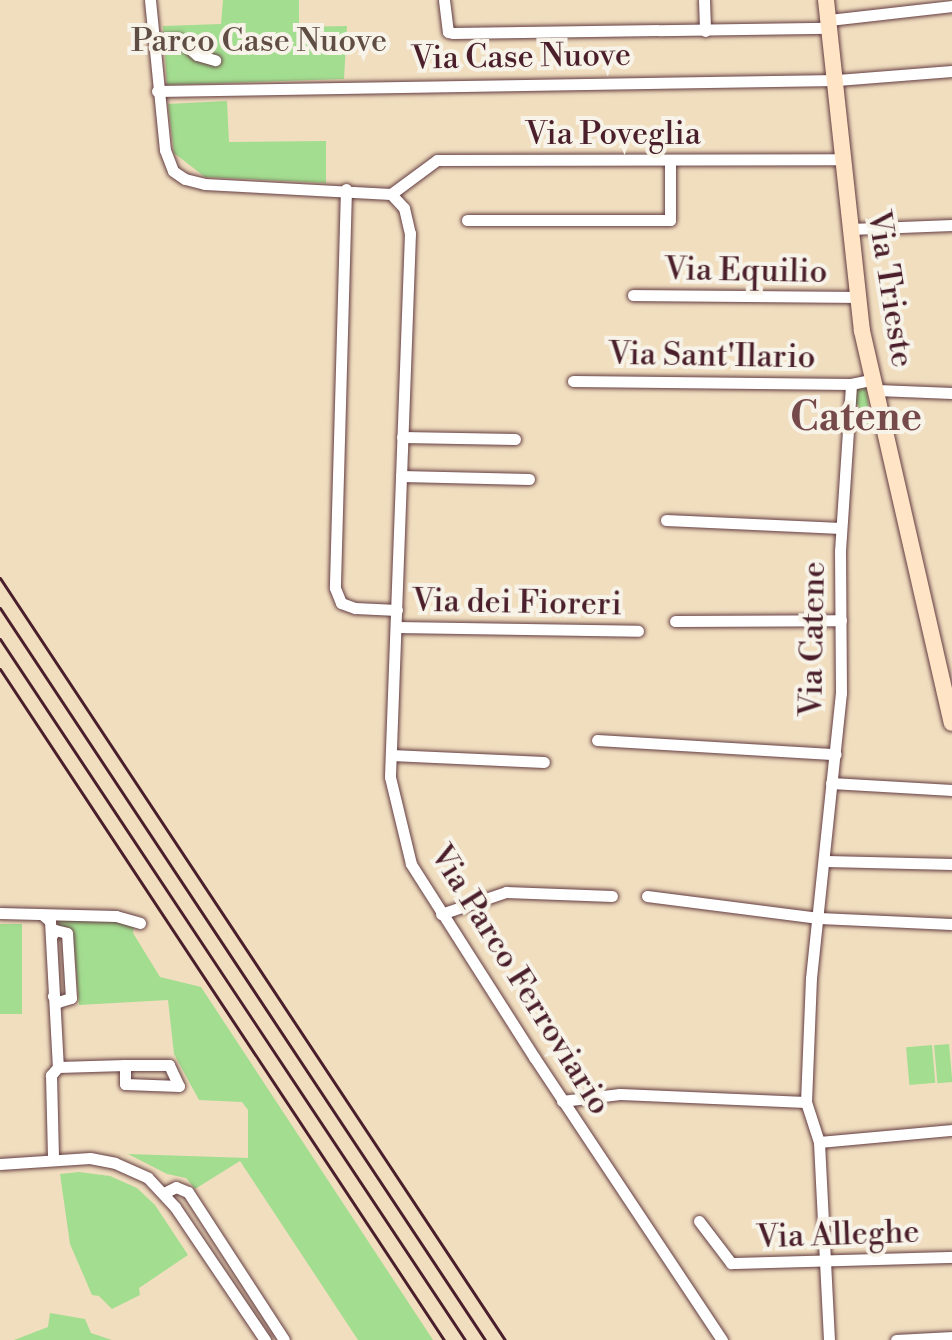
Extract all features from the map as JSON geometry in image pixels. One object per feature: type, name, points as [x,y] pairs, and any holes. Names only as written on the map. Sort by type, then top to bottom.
[{"type":"street","points":[[150,0],[157,91],[165,150],[173,171],[185,179],[205,184],[346,189],[391,194]]},
{"type":"street","points":[[444,0],[448,32],[453,33],[705,31],[830,24],[952,6]]},
{"type":"street","points":[[704,0],[705,31]]},
{"type":"street","name":"Via Trieste","points":[[826,0],[837,80],[857,297],[952,723]]},
{"type":"street","points":[[154,40],[178,39],[197,55],[215,60]]},
{"type":"street","name":"Via Case Nuove","points":[[157,91],[837,80],[952,71]]},
{"type":"street","name":"Via Poveglia","points":[[391,194],[437,160],[845,159]]},
{"type":"street","points":[[467,220],[670,220],[670,160]]},
{"type":"street","points":[[346,189],[335,588],[341,603],[355,608],[397,610]]},
{"type":"street","name":"Via Parco Ferroviario","points":[[391,194],[404,208],[410,233],[390,777],[411,864],[562,1101],[722,1340]]},
{"type":"street","points":[[850,229],[952,225]]},
{"type":"street","name":"Via Equilio","points":[[633,295],[857,297]]},
{"type":"street","name":"Via Sant'Ilario","points":[[573,381],[851,384]]},
{"type":"street","points":[[851,384],[952,393]]},
{"type":"street","name":"Via Catene","points":[[829,1340],[819,1142],[806,1102],[811,978],[826,861],[841,693],[841,528],[851,384]]},
{"type":"street","points":[[402,437],[515,439]]},
{"type":"street","points":[[401,476],[529,479]]},
{"type":"street","points":[[666,520],[841,528]]},
{"type":"street","points":[[675,621],[841,620]]},
{"type":"street","name":"Via dei Fioreri","points":[[396,627],[638,631]]},
{"type":"street","points":[[597,740],[836,754]]},
{"type":"street","points":[[391,755],[544,762]]},
{"type":"street","points":[[831,783],[952,790]]},
{"type":"street","points":[[826,861],[952,864]]},
{"type":"street","points":[[441,914],[506,892],[612,896]]},
{"type":"street","points":[[647,896],[819,918],[952,924]]},
{"type":"street","points":[[0,913],[116,916],[140,923]]},
{"type":"street","points":[[43,915],[50,921],[58,1067],[51,1075],[53,1159]]},
{"type":"street","points":[[51,937],[55,930],[67,933],[71,998],[58,1002],[53,996]]},
{"type":"street","points":[[58,1067],[125,1065],[169,1065],[179,1086],[125,1084],[125,1065]]},
{"type":"street","points":[[562,1101],[620,1094],[806,1102]]},
{"type":"street","points":[[819,1142],[952,1130]]},
{"type":"street","points":[[0,1164],[90,1158],[115,1163],[148,1178],[175,1207],[265,1340]]},
{"type":"street","points":[[164,1193],[173,1187],[183,1188],[284,1340]]},
{"type":"street","points":[[175,1207],[186,1201],[198,1207]]},
{"type":"street","name":"Via Alleghe","points":[[699,1221],[731,1263],[826,1263],[952,1257]]},
{"type":"street","points":[[896,1340],[952,1337]]},
{"type":"green space","name":"Parco Case Nuove","points":[[223,0],[299,0],[299,27],[347,26],[344,79],[167,85],[163,26],[221,24]]},
{"type":"green space","name":"Parco Case Nuove","points":[[227,101],[229,142],[326,141],[326,183],[205,177],[174,153],[168,104]]},
{"type":"green space","points":[[859,386],[866,387],[871,424],[850,423],[850,415],[858,419],[859,406],[851,401],[851,393]]},
{"type":"green space","points":[[57,919],[118,919],[134,924],[133,933],[160,977],[201,987],[433,1340],[358,1340],[240,1161],[195,1189],[186,1178],[167,1174],[128,1154],[248,1158],[248,1110],[242,1102],[199,1100],[174,1054],[168,1000],[79,1005],[73,930],[59,927]]},
{"type":"green space","points":[[0,924],[22,924],[22,1014],[0,1014]]},
{"type":"green space","points":[[949,1044],[952,1082],[937,1083],[934,1045]]},
{"type":"green space","points":[[932,1045],[935,1083],[909,1085],[906,1047]]},
{"type":"green space","points":[[79,1172],[110,1176],[137,1188],[155,1205],[188,1255],[139,1288],[140,1295],[112,1309],[99,1296],[92,1295],[70,1244],[60,1174]]},
{"type":"green space","points":[[50,1313],[85,1319],[91,1333],[112,1340],[14,1340],[48,1327]]},
{"type":"railway","points":[[0,578],[505,1340]]},
{"type":"railway","points":[[0,608],[485,1340]]},
{"type":"railway","points":[[0,639],[465,1340]]},
{"type":"railway","points":[[0,669],[444,1340]]},
{"type":"district","name":"Catene","points":[[856,418]]}]
